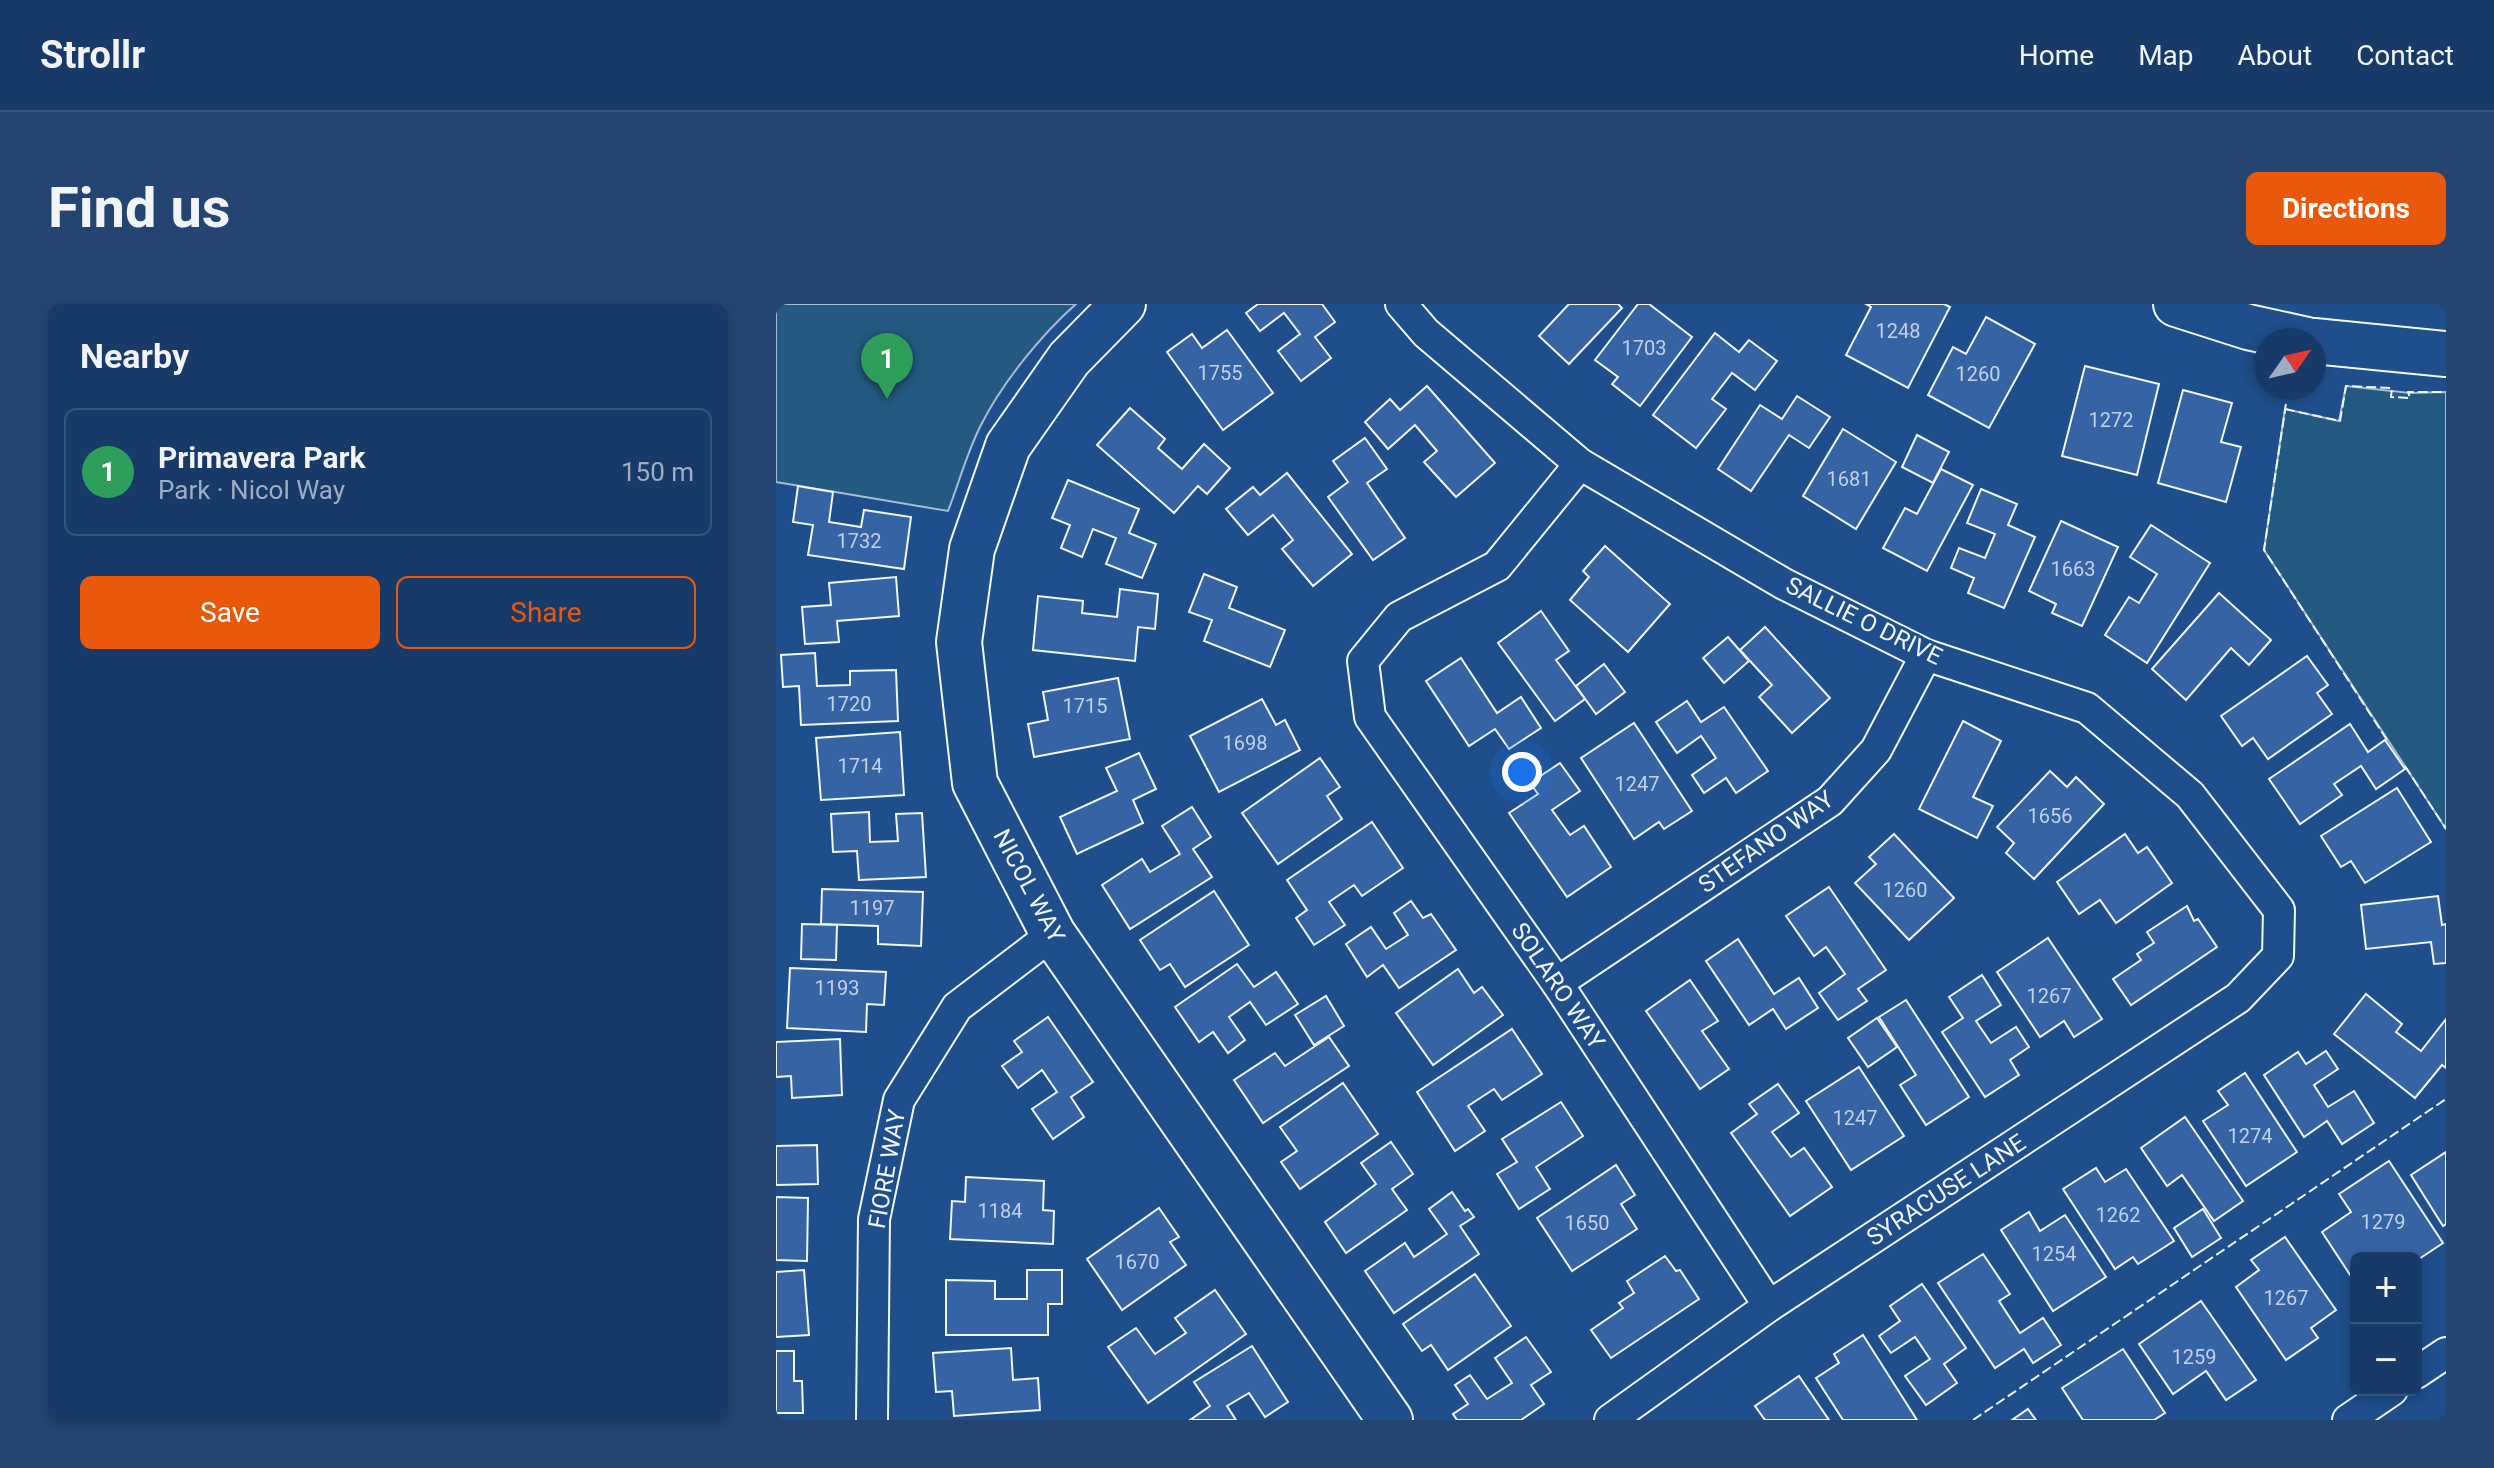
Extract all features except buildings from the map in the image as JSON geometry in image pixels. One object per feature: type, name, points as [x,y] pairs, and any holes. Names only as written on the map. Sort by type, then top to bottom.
[{"type":"street","name":"NICOL WAY","points":[[1123,304],[1069,359],[1008,446],[972,549],[959,642],[975,783],[1053,934],[1390,1420]]},
{"type":"street","name":"SALLIE O DRIVE","points":[[1401,304],[1426,333],[1580,464],[1784,584],[1926,655],[2087,708],[2190,795],[2279,910],[2278,956]]},
{"type":"street","points":[[2176,304],[2254,328]]},
{"type":"street","points":[[2326,342],[2446,354]]},
{"type":"street","name":"SOLARO WAY","points":[[1580,464],[1497,566],[1399,617],[1363,661],[1370,717],[1557,983],[1769,1306]]},
{"type":"street","name":"STEFANO WAY","points":[[1557,983],[1830,801],[1876,750],[1926,655]]},
{"type":"street","name":"FIORE WAY","points":[[872,1420],[874,1219],[899,1100],[957,1007],[1053,934]]},
{"type":"street","name":"SYRACUSE LANE","points":[[1610,1420],[1769,1306],[2238,998],[2278,956]]},
{"type":"street","points":[[2422,1369],[2446,1353]]},
{"type":"street","points":[[2348,1420],[2383,1396]]},
{"type":"shaded area","points":[[776,304],[1076,304],[1023,360],[990,409],[971,446],[948,511],[776,482]]},
{"type":"shaded area","points":[[2346,386],[2410,393],[2446,392],[2446,829],[2264,550],[2285,409],[2339,421]]},
{"type":"fence","points":[[2285,409],[2340,421],[2346,386],[2392,388],[2391,397],[2410,398],[2408,392],[2446,392]]},
{"type":"fence","points":[[2286,400],[2264,550],[2389,743]]},
{"type":"fence","points":[[2405,766],[2446,829]]},
{"type":"fence","points":[[1973,1420],[2446,1099]]},
{"type":"place","name":"Primavera Park","points":[[887,399]]}]
